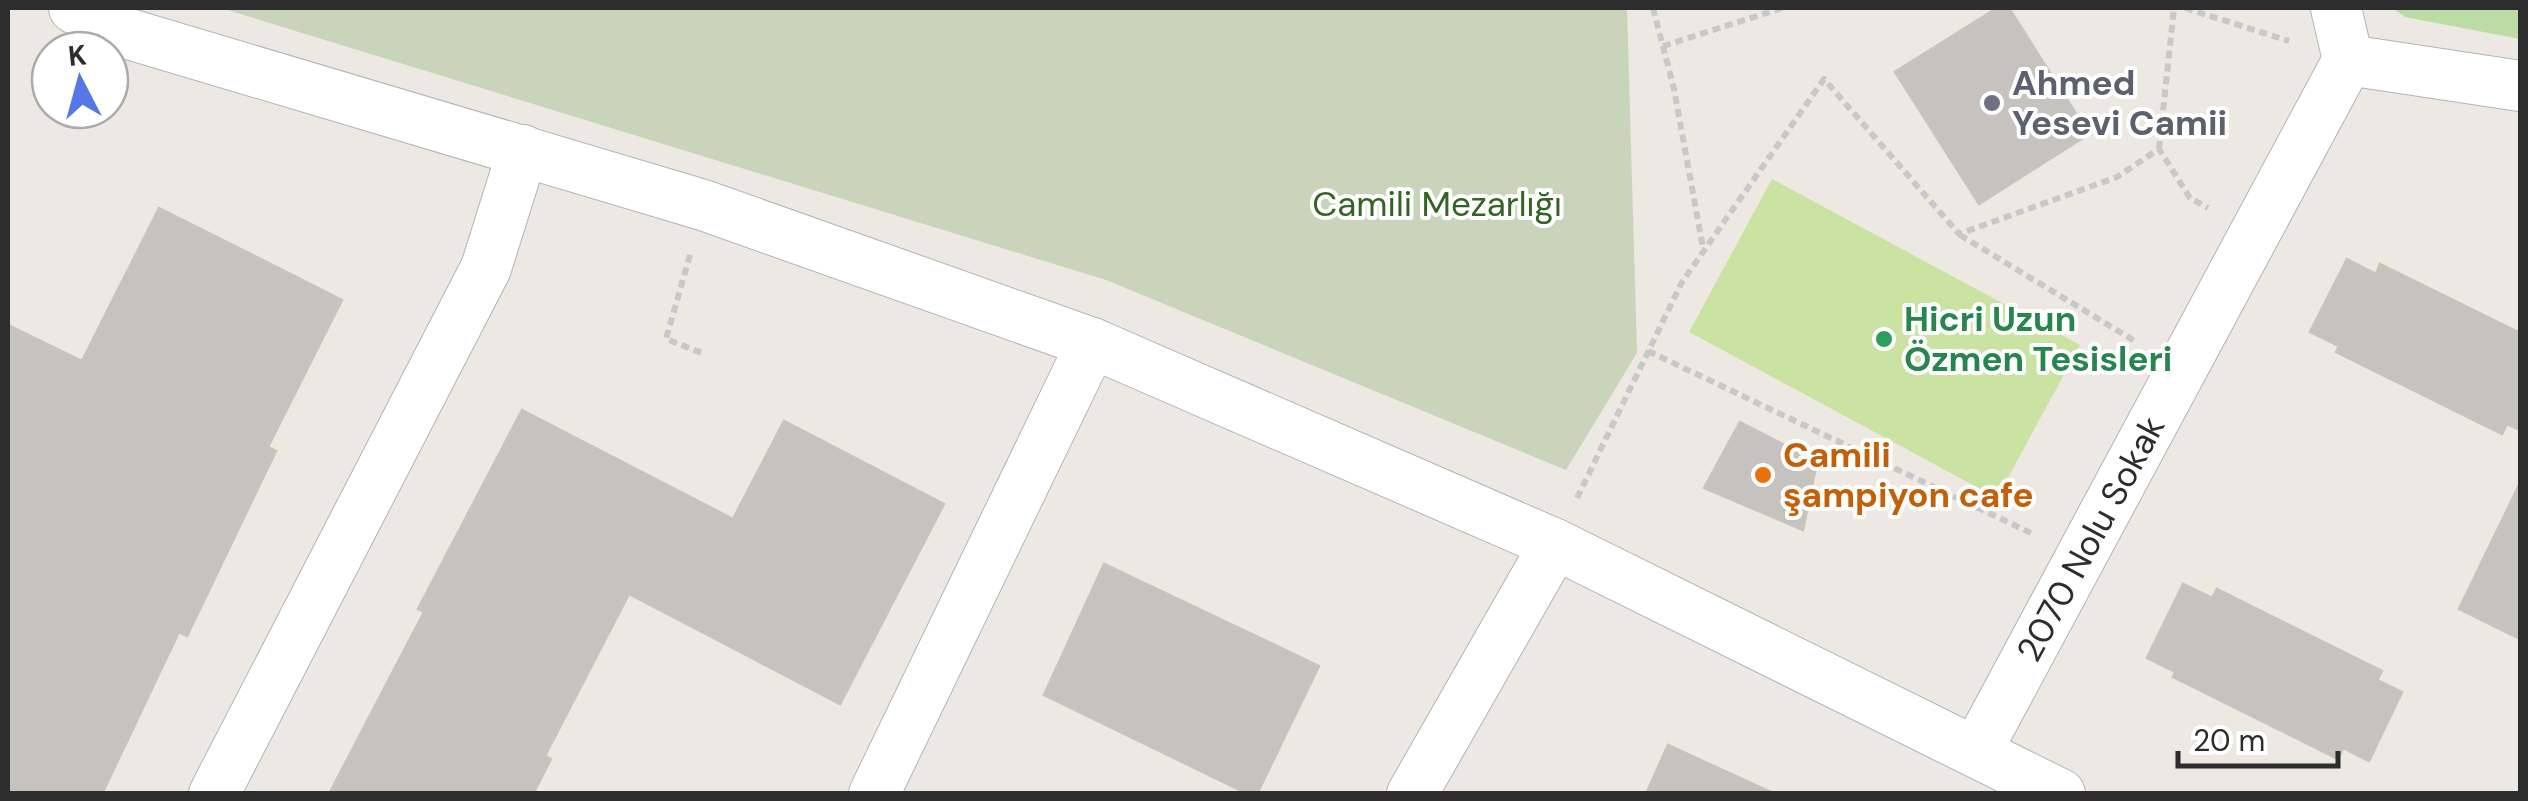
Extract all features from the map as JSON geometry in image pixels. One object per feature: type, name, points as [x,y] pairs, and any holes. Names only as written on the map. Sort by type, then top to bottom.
[{"type":"street","points":[[74,8],[118,31],[703,205],[1092,343],[1555,544],[1978,750],[2060,794]]},
{"type":"street","points":[[2336,8],[2348,60],[2520,86]]},
{"type":"street","name":"2070 Nolu Sokak","points":[[1978,750],[2348,60]]},
{"type":"street","points":[[214,794],[486,268],[523,150]]},
{"type":"street","points":[[874,794],[1092,343]]},
{"type":"street","points":[[1412,794],[1555,544]]},
{"type":"path","points":[[1652,8],[1704,250]]},
{"type":"path","points":[[1663,46],[1782,8]]},
{"type":"path","points":[[2174,8],[2160,148],[2190,198],[2253,234]]},
{"type":"path","points":[[2185,8],[2348,60]]},
{"type":"path","points":[[1555,544],[1682,282],[1824,78],[1960,234],[2181,370]]},
{"type":"path","points":[[1960,234],[2117,178],[2160,148]]},
{"type":"path","points":[[702,353],[666,339],[703,205]]},
{"type":"path","points":[[1648,351],[2082,556]]},
{"type":"green space","name":"Camili Mezarlığı","points":[[221,8],[1627,8],[1637,353],[1566,470],[1106,280]]},
{"type":"green space","points":[[2392,8],[2520,8],[2520,39],[2405,17]]},
{"type":"green space","name":"Hicri Uzun Özmen Tesisleri","points":[[1772,179],[2080,345],[1997,498],[1689,332]]},
{"type":"building","name":"Ahmed Yesevi Camii","points":[[1997,8],[2009,8],[2089,134],[1979,204],[1895,72]]},
{"type":"building","points":[[159,208],[342,300],[268,447],[276,451],[187,636],[179,632],[102,794],[8,794],[8,325],[82,361]]},
{"type":"building","points":[[2347,259],[2376,274],[2380,264],[2520,333],[2520,430],[2507,424],[2502,434],[2336,352],[2339,346],[2310,332]]},
{"type":"building","points":[[522,410],[733,519],[784,421],[944,504],[840,704],[629,594],[545,756],[551,759],[533,794],[329,794],[424,612],[418,609]]},
{"type":"building","name":"Camili şampiyon cafe","points":[[1740,422],[1817,462],[1803,530],[1704,488]]},
{"type":"building","points":[[2520,483],[2520,639],[2459,609]]},
{"type":"building","points":[[1104,564],[1319,666],[1257,794],[1248,794],[1044,695]]},
{"type":"building","points":[[2183,584],[2212,598],[2217,589],[2382,671],[2377,680],[2402,692],[2369,761],[2343,748],[2338,759],[2173,677],[2175,672],[2147,658]]},
{"type":"building","points":[[1668,745],[1775,794],[1646,794]]},
{"type":"place","name":"Ahmed Yesevi Camii","points":[[1992,103]]},
{"type":"place","name":"Hicri Uzun Özmen Tesisleri","points":[[1884,339]]},
{"type":"place","name":"Camili şampiyon cafe","points":[[1763,475]]}]
